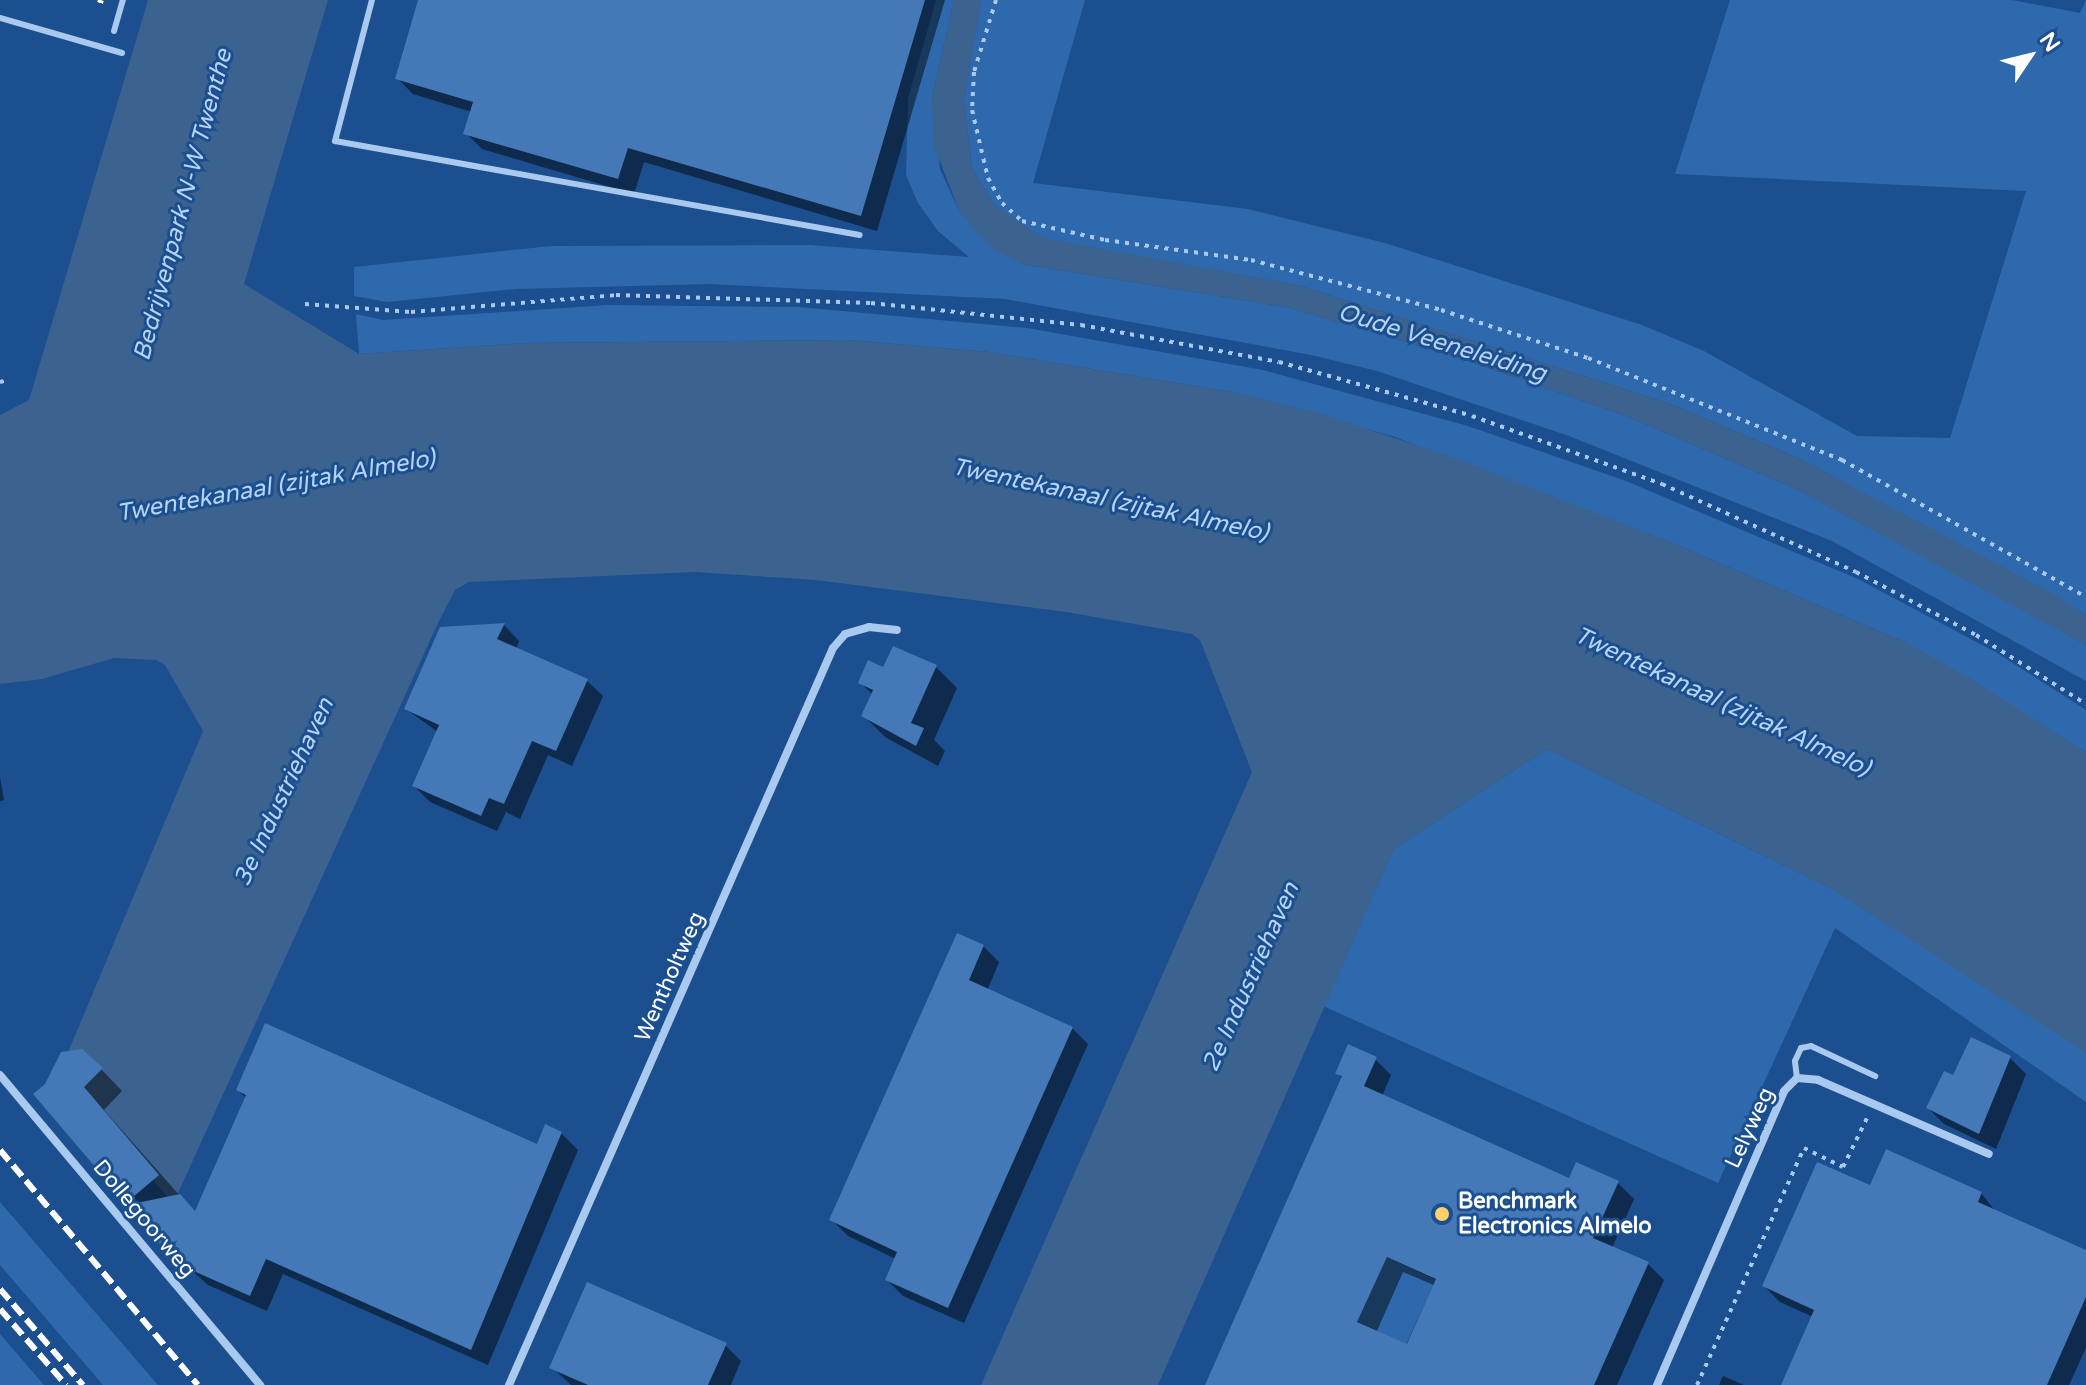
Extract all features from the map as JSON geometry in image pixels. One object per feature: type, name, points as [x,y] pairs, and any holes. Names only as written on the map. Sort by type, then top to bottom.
[{"type":"street","name":"Wentholtweg","points":[[509,1385],[833,648],[845,634],[869,627],[897,630]]},
{"type":"street","name":"Dollegoorweg","points":[[0,1075],[260,1385]]},
{"type":"street","name":"Lelyweg","points":[[1657,1385],[1784,1091],[1797,1078],[1818,1080],[1989,1154]]},
{"type":"lane","points":[[114,31],[123,0]]},
{"type":"lane","points":[[372,0],[335,141],[860,235]]},
{"type":"lane","points":[[0,18],[122,53]]},
{"type":"lane","points":[[1797,1078],[1795,1061],[1801,1048],[1811,1046],[1875,1076]]},
{"type":"path","points":[[996,0],[974,72],[972,110],[988,178],[1002,203],[1022,221],[1092,238],[1251,260],[1441,310],[1588,358],[1842,460],[2086,597]]},
{"type":"path","points":[[305,304],[411,312],[616,295],[871,303],[1081,325],[1279,362],[1458,412],[1662,484],[1856,572],[1987,642],[2086,704]]},
{"type":"path","points":[[1697,1385],[1804,1148],[1843,1167],[1873,1104]]},
{"type":"shaded area","points":[[936,0],[954,0],[932,97],[940,169],[960,213],[1022,264],[1286,307],[1445,353],[1629,417],[1798,490],[2043,620],[2086,645],[2086,681],[1832,541],[1569,436],[1377,371],[1311,355],[1005,299],[710,284],[516,289],[387,302],[354,296],[354,267],[551,246],[810,245],[969,257],[938,231],[918,203],[906,175],[908,98]]},
{"type":"shaded area","points":[[981,0],[1085,0],[1033,183],[1248,209],[1385,243],[1642,325],[1704,351],[1857,436],[1950,438],[2026,191],[1675,174],[1730,0],[2012,0],[2080,13],[2086,0],[2086,615],[1803,460],[1668,403],[1301,286],[1044,239],[995,205],[972,168],[964,100]]},
{"type":"shaded area","points":[[608,305],[799,307],[1027,328],[1263,370],[1468,426],[1626,481],[1858,579],[1997,653],[2086,710],[2086,752],[1905,642],[1677,545],[1392,436],[1233,392],[989,352],[849,340],[526,343],[359,354],[356,314],[383,320]]},
{"type":"shaded area","points":[[1547,749],[1832,889],[1969,974],[2086,1053],[2086,1102],[1835,928],[1718,1183],[1323,1006],[1394,849]]},
{"type":"shaded area","points":[[0,1202],[158,1385],[103,1385],[0,1265]]},
{"type":"shaded area","points":[[1387,1257],[1436,1280],[1406,1344],[1357,1321]]},
{"type":"shaded area","points":[[0,1334],[44,1385],[0,1385]]},
{"type":"water","points":[[148,0],[328,0],[244,284],[359,354],[526,343],[849,340],[989,352],[1233,392],[1316,412],[1458,459],[1677,545],[1905,642],[1968,677],[2086,752],[2086,1053],[1832,889],[1547,749],[1394,849],[1158,1385],[981,1385],[1252,772],[1200,640],[1192,634],[1066,612],[816,580],[695,572],[469,582],[455,590],[438,623],[173,1204],[65,1074],[66,1057],[203,731],[165,665],[156,660],[114,658],[42,679],[0,684],[0,415],[29,400]]},
{"type":"water","name":"Oude Veeneleiding","points":[[954,0],[982,0],[964,100],[972,168],[995,205],[1044,238],[1301,286],[1668,403],[1803,460],[2059,597],[2086,615],[2086,645],[1798,490],[1629,417],[1445,353],[1286,307],[1022,264],[992,248],[960,213],[934,146],[932,97]]},
{"type":"building","points":[[418,0],[925,0],[861,216],[628,148],[618,179],[463,134],[473,102],[395,79]]},
{"type":"building","points":[[505,623],[497,639],[588,679],[556,751],[532,741],[504,804],[489,798],[481,816],[412,786],[439,725],[404,709],[440,627]]},
{"type":"building","points":[[893,646],[937,665],[911,723],[924,728],[916,746],[861,716],[873,690],[858,683],[868,660],[883,667]]},
{"type":"building","points":[[957,933],[984,945],[969,980],[1073,1027],[948,1308],[885,1280],[897,1252],[829,1220]]},
{"type":"building","points":[[265,1023],[537,1144],[545,1124],[562,1132],[471,1350],[266,1259],[250,1296],[189,1269],[169,1245],[166,1251],[127,1205],[180,1194],[195,1211],[246,1095],[236,1090]]},
{"type":"building","points":[[1971,1037],[2011,1056],[1979,1134],[1926,1108],[1944,1071],[1953,1075]]},
{"type":"building","name":"Benchmark Electronics Almelo","points":[[1348,1044],[1377,1057],[1364,1086],[1569,1178],[1576,1162],[1619,1181],[1593,1238],[1649,1262],[1594,1385],[1205,1385],[1342,1076],[1335,1074]],"holes":[[[1387,1257],[1436,1279],[1407,1344],[1357,1322]]]},
{"type":"building","points":[[82,1049],[103,1068],[84,1087],[159,1175],[126,1203],[33,1094],[45,1084],[61,1052]]},
{"type":"building","points":[[1886,1149],[1982,1192],[1978,1202],[2086,1250],[2086,1297],[2047,1385],[1781,1385],[1814,1310],[1762,1286],[1817,1162],[1870,1185]]},
{"type":"building","points":[[587,1282],[727,1343],[708,1385],[588,1385],[549,1368]]},
{"type":"railway","points":[[0,1150],[198,1385]]},
{"type":"railway","points":[[0,1289],[83,1385]]},
{"type":"railway","points":[[0,1309],[66,1385]]},
{"type":"place","name":"Benchmark Electronics Almelo","points":[[1442,1214]]},
{"type":"water label","name":"Bedrijvenpark N-W Twenthe","points":[[183,205]]},
{"type":"water label","name":"Twentekanaal (zijtak Almelo)","points":[[276,486]]},
{"type":"water label","name":"Twentekanaal (zijtak Almelo)","points":[[1110,500]]},
{"type":"water label","name":"Twentekanaal (zijtak Almelo)","points":[[1722,702]]},
{"type":"water label","name":"3e Industriehaven","points":[[284,792]]},
{"type":"water label","name":"2e Industriehaven","points":[[1251,977]]}]
